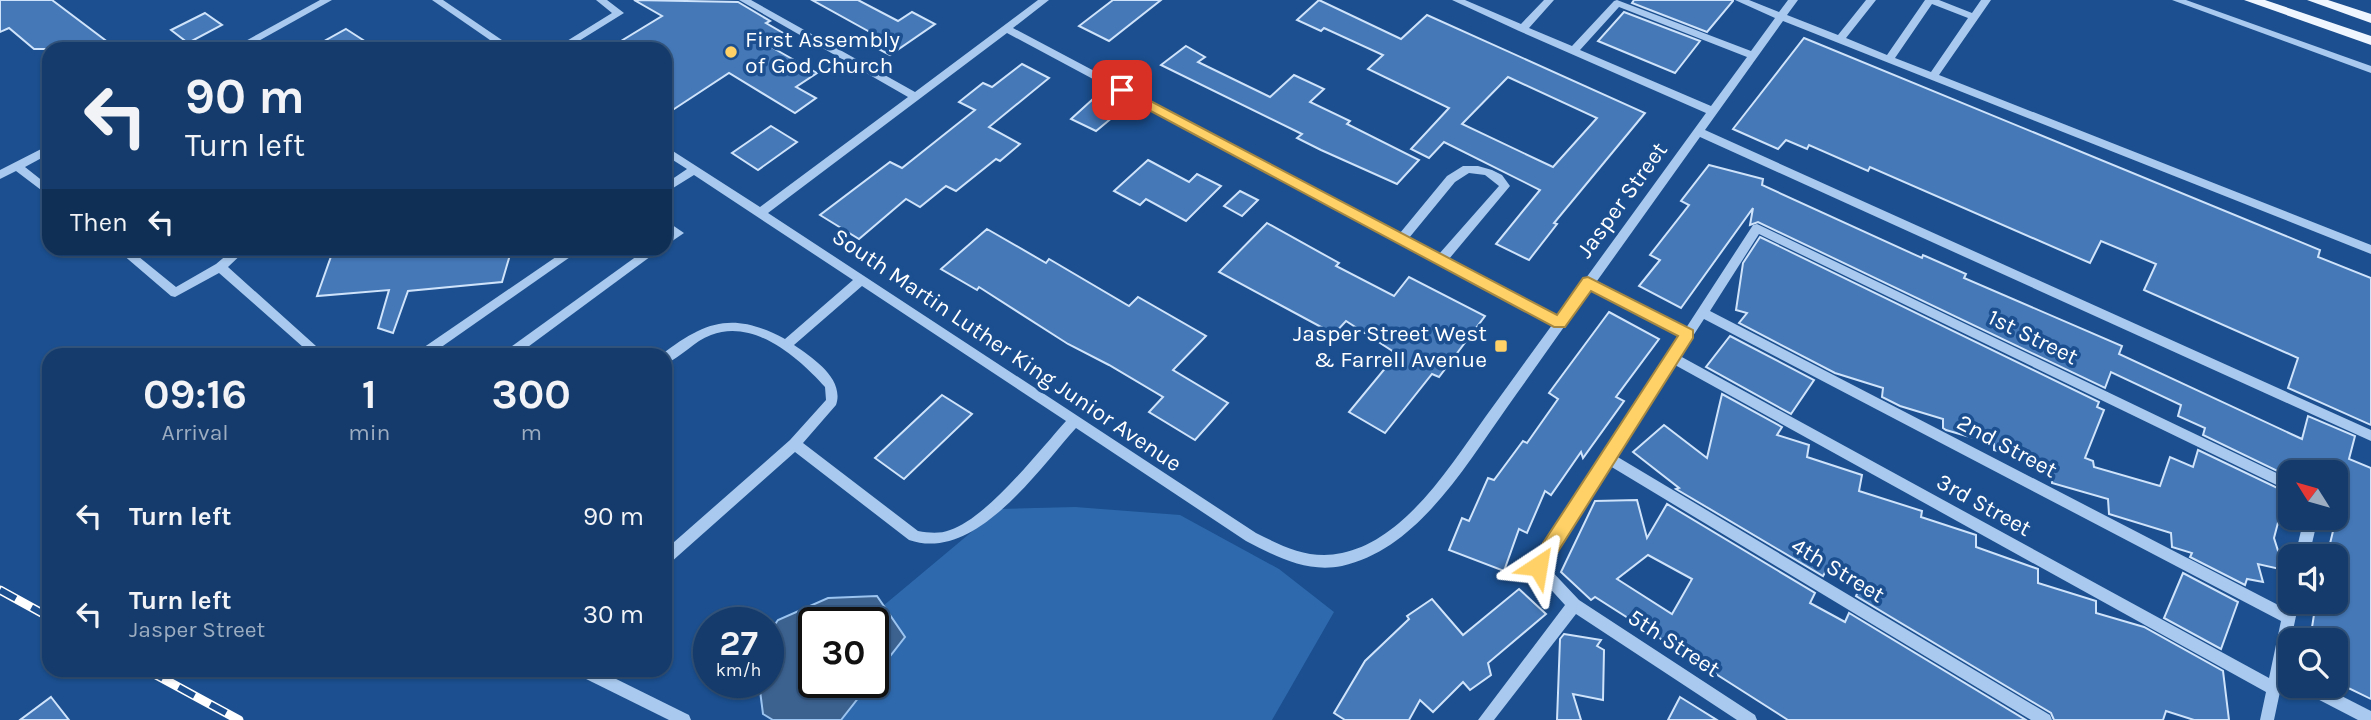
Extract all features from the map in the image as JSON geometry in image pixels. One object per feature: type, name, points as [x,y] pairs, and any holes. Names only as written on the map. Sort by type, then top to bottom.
[{"type":"main road","points":[[2251,0],[2371,41]]},
{"type":"main road","points":[[2314,0],[2371,19]]},
{"type":"main road","points":[[2269,6],[2371,32]]},
{"type":"street","points":[[249,42],[327,0]]},
{"type":"street","points":[[571,42],[619,13],[601,0]]},
{"type":"street","points":[[744,0],[914,96]]},
{"type":"street","points":[[761,212],[1044,0]]},
{"type":"street","points":[[1457,0],[1712,111]]},
{"type":"street","points":[[1522,29],[1549,0]]},
{"type":"street","points":[[1740,0],[2371,250]]},
{"type":"street","name":"Jasper Street","points":[[1336,562],[1371,552],[1408,525],[1444,485],[1793,0]]},
{"type":"street","points":[[1840,39],[1871,0]]},
{"type":"street","points":[[1889,59],[1930,0],[1974,17]]},
{"type":"street","points":[[1933,77],[1986,0]]},
{"type":"street","points":[[2177,0],[2371,70]]},
{"type":"street","points":[[440,1],[500,42]]},
{"type":"street","points":[[1573,51],[1616,3],[1752,55]]},
{"type":"street","points":[[1006,28],[1559,323]]},
{"type":"street","points":[[1697,131],[2371,436]]},
{"type":"street","points":[[0,175],[42,153]]},
{"type":"street","name":"South Martin Luther King Junior Avenue","points":[[672,154],[1251,537],[1295,558],[1336,562]]},
{"type":"street","points":[[17,166],[42,186]]},
{"type":"street","points":[[672,184],[695,169]]},
{"type":"street","points":[[1401,239],[1451,179],[1467,169],[1486,171],[1501,179],[1505,187],[1441,260]]},
{"type":"street","points":[[1608,458],[1757,228]]},
{"type":"street","name":"1st Street","points":[[1757,228],[2278,480]]},
{"type":"street","points":[[130,256],[175,293],[220,267],[233,256]]},
{"type":"street","points":[[431,348],[566,256]]},
{"type":"street","points":[[518,348],[646,256]]},
{"type":"street","points":[[220,267],[312,348]]},
{"type":"street","points":[[787,344],[862,279]]},
{"type":"street","points":[[1588,282],[1688,334]]},
{"type":"street","name":"2nd Street","points":[[1703,313],[2289,618]]},
{"type":"street","points":[[672,353],[688,340],[722,326],[741,327],[787,344],[817,368],[831,385],[831,401],[795,444],[672,553]]},
{"type":"street","name":"3rd Street","points":[[1673,358],[2275,689]]},
{"type":"street","points":[[795,444],[914,536],[932,541],[962,532],[986,514],[1075,420]]},
{"type":"street","name":"5th Street","points":[[1608,458],[1538,566],[1574,605],[1750,720]]},
{"type":"street","name":"4th Street","points":[[1608,458],[2045,720]]},
{"type":"street","points":[[1485,720],[1574,605]]},
{"type":"street","points":[[2288,628],[2290,614]]},
{"type":"street","points":[[597,677],[684,720]]},
{"type":"street","points":[[2267,720],[2278,685]]},
{"type":"street","points":[[2330,698],[2371,719]]},
{"type":"shaded area","points":[[1075,507],[1180,515],[1279,569],[1334,612],[1272,720],[841,720],[858,698],[889,698],[889,657],[904,637],[889,615],[889,607],[883,606],[999,509]]},
{"type":"shaded area","points":[[877,596],[885,607],[808,607],[828,598]]},
{"type":"shaded area","points":[[798,611],[798,698],[858,698],[841,720],[773,720],[763,714],[761,698],[784,698],[784,617]]},
{"type":"shaded area","points":[[889,614],[905,637],[889,658]]},
{"type":"building","points":[[0,0],[52,0],[108,42],[42,42],[42,49],[34,49],[9,28],[0,32]]},
{"type":"building","points":[[634,0],[738,2],[770,21],[766,23],[790,37],[773,48],[817,73],[796,87],[816,98],[795,113],[729,73],[672,110],[672,42],[619,42],[662,16]]},
{"type":"building","points":[[812,0],[858,0],[898,21],[912,12],[935,24],[890,55],[867,43],[877,36]]},
{"type":"building","points":[[1113,0],[1161,0],[1109,41],[1079,26]]},
{"type":"building","points":[[1319,0],[1401,39],[1427,15],[1645,113],[1554,223],[1557,224],[1529,260],[1496,244],[1540,190],[1444,142],[1429,158],[1411,149],[1449,108],[1368,69],[1383,55],[1324,28],[1321,31],[1297,20]],"holes":[[[1508,77],[1597,118],[1553,167],[1462,124]]]},
{"type":"building","points":[[1634,0],[1733,1],[1707,32],[1632,3]]},
{"type":"building","points":[[1624,12],[1700,41],[1675,73],[1598,41]]},
{"type":"building","points":[[205,13],[222,25],[190,42],[171,30]]},
{"type":"building","points":[[346,29],[366,42],[323,42]]},
{"type":"building","points":[[1804,38],[2320,250],[2318,257],[2371,278],[2371,425],[2288,388],[2298,358],[2144,290],[2156,264],[2101,241],[2090,263],[1870,167],[1868,171],[1809,145],[1807,149],[1786,140],[1778,149],[1733,129]]},
{"type":"building","points":[[1186,46],[1205,57],[1198,62],[1270,97],[1294,75],[1324,89],[1310,102],[1419,160],[1397,184],[1321,150],[1297,138],[1302,134],[1161,65]]},
{"type":"building","points":[[1022,64],[1049,78],[989,127],[1020,144],[1000,161],[996,159],[956,191],[946,186],[920,207],[906,199],[859,239],[820,215],[890,162],[902,168],[975,110],[959,102],[983,83],[992,87]]},
{"type":"building","points":[[1093,99],[1119,112],[1096,131],[1071,119]]},
{"type":"building","points":[[771,126],[797,142],[758,170],[732,153]]},
{"type":"building","points":[[1148,160],[1189,182],[1197,174],[1221,186],[1186,221],[1146,199],[1140,205],[1114,191]]},
{"type":"building","points":[[1709,165],[1763,179],[1762,185],[1922,258],[1923,255],[1966,274],[1964,278],[2122,346],[2119,354],[2302,439],[2308,416],[2355,436],[2349,459],[2371,468],[2371,699],[2348,688],[2348,628],[2312,628],[2314,614],[2348,614],[2348,544],[2330,544],[2333,530],[2348,530],[2348,460],[2278,460],[2278,471],[2203,435],[2205,428],[2178,416],[2181,405],[2111,372],[2105,388],[1758,222],[1750,225],[1753,208],[1681,308],[1639,286],[1660,260],[1650,255],[1689,205],[1681,201]]},
{"type":"building","points":[[1240,191],[1258,200],[1242,216],[1224,206]]},
{"type":"building","points":[[1267,223],[1339,263],[1336,266],[1394,296],[1409,277],[1485,316],[1439,377],[1432,374],[1385,433],[1349,412],[1397,354],[1346,321],[1334,334],[1219,272]]},
{"type":"building","points":[[987,229],[1046,263],[1049,259],[1129,306],[1138,297],[1206,336],[1173,370],[1228,403],[1195,440],[1149,412],[1163,397],[1068,344],[979,287],[977,290],[941,269]]},
{"type":"building","points":[[1760,237],[2099,402],[2097,407],[2104,410],[2085,458],[2093,461],[2094,467],[2160,486],[2170,457],[2193,467],[2198,450],[2278,488],[2278,523],[2274,538],[2278,551],[2278,569],[2258,564],[2263,582],[2247,579],[2245,585],[2190,557],[2192,553],[2172,547],[2171,533],[2109,514],[2108,499],[2052,483],[2051,467],[1994,450],[1994,444],[1946,430],[1943,428],[1943,419],[1900,406],[1882,397],[1883,388],[1835,373],[1739,323],[1747,313],[1736,310],[1743,263]]},
{"type":"building","points":[[331,256],[510,256],[502,282],[408,291],[393,333],[378,328],[389,290],[317,296]]},
{"type":"building","points":[[1609,312],[1659,339],[1616,397],[1624,401],[1583,458],[1581,452],[1551,495],[1545,491],[1527,533],[1519,529],[1504,571],[1449,550],[1462,518],[1469,521],[1488,478],[1494,480],[1523,441],[1527,443],[1558,399],[1549,393]]},
{"type":"building","points":[[1730,336],[1814,380],[1791,414],[1706,367]]},
{"type":"building","points":[[1722,394],[1782,427],[1777,435],[1809,445],[1807,457],[1862,475],[1859,491],[1922,511],[1921,517],[1976,535],[1976,547],[2038,569],[2038,583],[2096,601],[2096,613],[2144,627],[2223,671],[2229,720],[2194,720],[2166,711],[2163,720],[2054,720],[2051,713],[1856,596],[1860,587],[1827,569],[1823,576],[1676,489],[1679,488],[1633,452],[1664,425],[1707,458]]},
{"type":"building","points":[[942,395],[972,414],[904,479],[875,458]]},
{"type":"building","points":[[1637,500],[1647,538],[1667,504],[1815,593],[1810,603],[1845,622],[1849,613],[2026,720],[1788,720],[1595,597],[1591,600],[1561,572],[1595,501]],"holes":[[[1648,555],[1692,579],[1672,614],[1617,579]]]},
{"type":"building","points":[[2183,573],[2238,602],[2221,649],[2164,618]]},
{"type":"building","points":[[1519,589],[1546,614],[1488,663],[1491,675],[1470,690],[1463,682],[1433,712],[1420,700],[1409,720],[1345,720],[1334,713],[1365,661],[1409,619],[1407,616],[1432,599],[1463,635]]},
{"type":"building","points":[[1564,634],[1601,640],[1597,646],[1604,650],[1603,700],[1573,694],[1581,720],[1557,720],[1560,639]]},
{"type":"building","points":[[51,697],[69,720],[20,720]]},
{"type":"building","points":[[1680,697],[1717,720],[1668,720]]},
{"type":"railway","points":[[0,590],[42,613]]},
{"type":"railway","points":[[160,677],[239,720]]},
{"type":"place","name":"First Assembly of God Church","points":[[731,52]]},
{"type":"place","name":"Jasper Street West & Farrell Avenue","points":[[1501,346]]},
{"type":"route","points":[[1122,90],[1559,323],[1588,282],[1688,334],[1538,566]]}]
